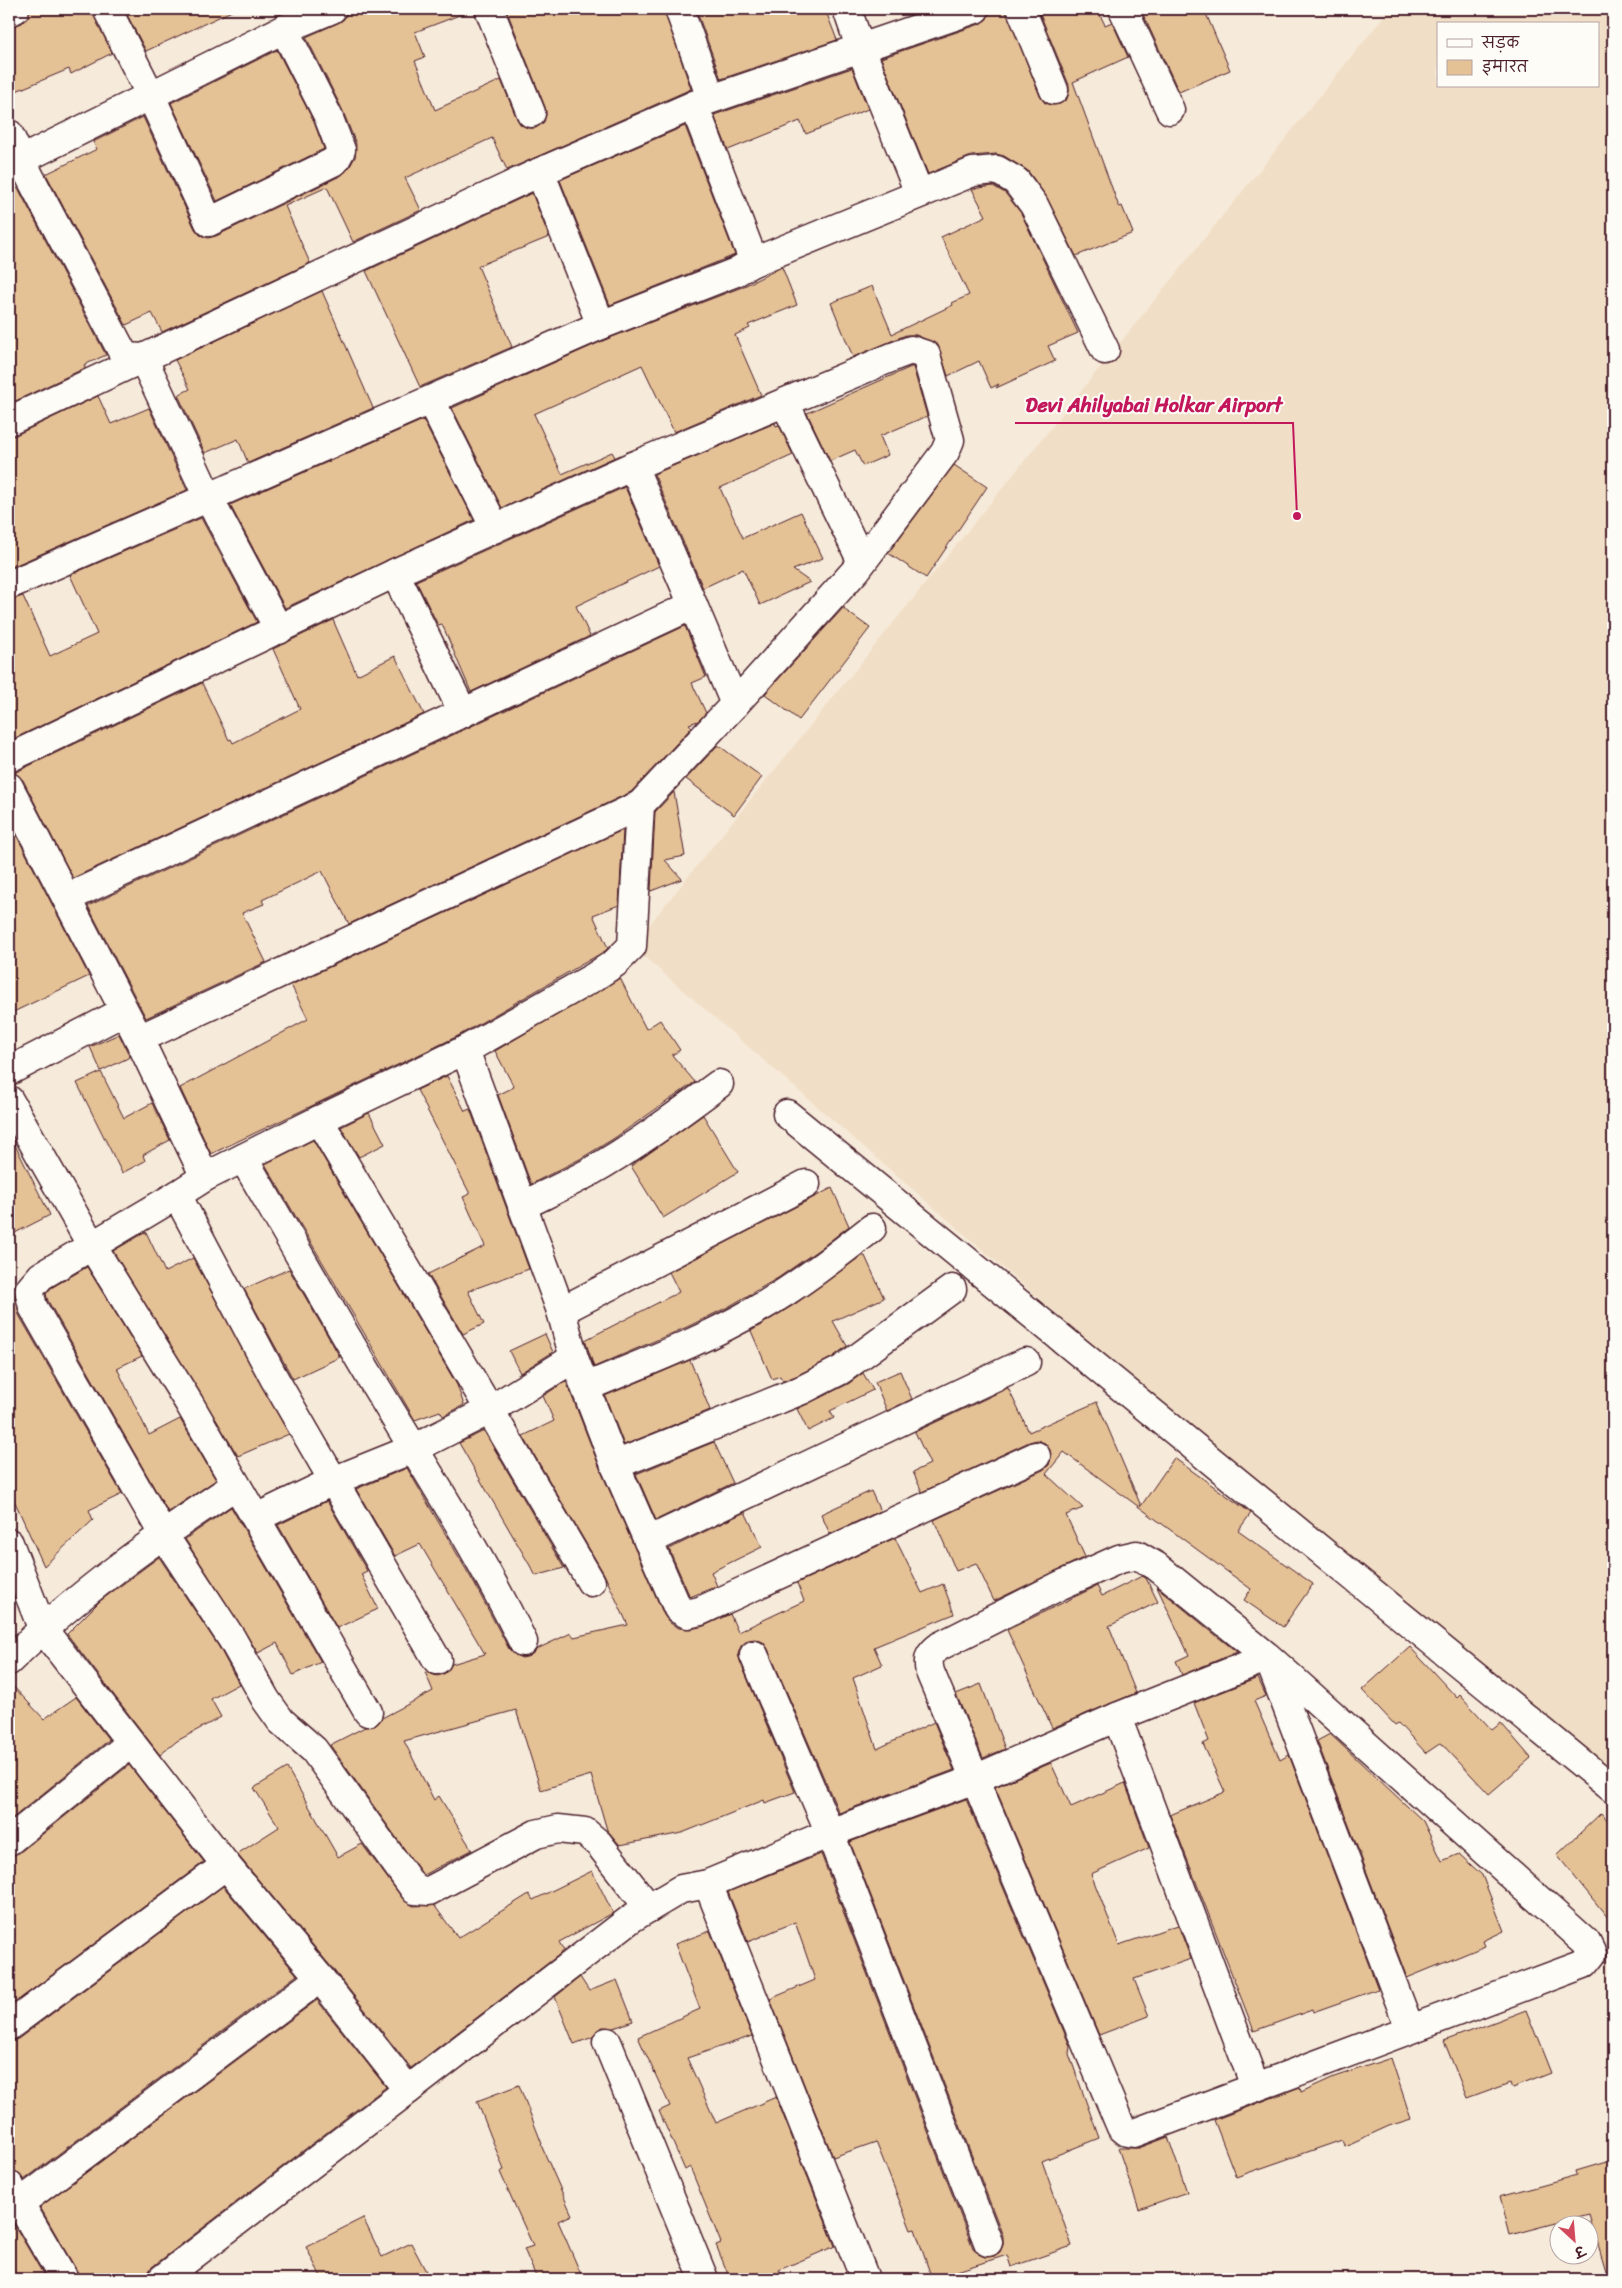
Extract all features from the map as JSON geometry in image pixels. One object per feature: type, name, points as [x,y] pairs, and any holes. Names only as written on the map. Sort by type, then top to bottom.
[{"type":"street","points":[[9,12],[15,9]]},
{"type":"street","points":[[107,9],[150,94],[209,222],[323,168],[335,161],[341,150],[328,116],[284,29]]},
{"type":"street","points":[[15,163],[150,94],[284,29],[332,9]]},
{"type":"street","points":[[489,9],[531,113]]},
{"type":"street","points":[[679,9],[703,101],[751,254],[751,263]]},
{"type":"street","points":[[847,9],[860,47],[919,193]]},
{"type":"street","points":[[9,421],[540,172],[703,101],[975,9]]},
{"type":"street","points":[[1021,9],[1054,90]]},
{"type":"street","points":[[1123,9],[1170,110]]},
{"type":"street","points":[[9,134],[15,163],[125,357],[143,358]]},
{"type":"street","points":[[9,585],[601,325],[736,272],[751,263],[973,172],[997,170],[1016,181],[1034,205],[1105,350]]},
{"type":"street","points":[[540,172],[601,325]]},
{"type":"street","points":[[9,758],[395,573],[633,466],[785,404],[895,356],[912,350],[926,355],[950,440],[945,452],[862,562],[735,704],[640,805],[139,1040]]},
{"type":"street","points":[[143,358],[208,497],[278,630]]},
{"type":"street","points":[[431,401],[496,528]]},
{"type":"street","points":[[785,404],[862,562]]},
{"type":"street","points":[[633,466],[735,704]]},
{"type":"street","points":[[395,573],[463,713]]},
{"type":"street","points":[[67,898],[693,605]]},
{"type":"street","points":[[9,787],[139,1040],[205,1177]]},
{"type":"street","points":[[640,805],[632,946],[615,963],[594,977],[465,1050],[318,1120],[205,1177],[41,1276],[29,1290],[33,1307],[163,1534],[232,1639],[276,1714],[314,1750],[415,1890],[429,1891],[536,1834],[558,1829],[585,1832],[599,1844],[648,1908]]},
{"type":"street","points":[[9,1071],[124,1012]]},
{"type":"street","points":[[465,1050],[560,1311],[574,1358],[615,1465],[678,1609],[687,1614],[700,1611],[1036,1456]]},
{"type":"street","points":[[522,1206],[587,1174],[627,1150],[719,1084]]},
{"type":"street","points":[[9,1100],[92,1246],[189,1403],[368,1712]]},
{"type":"street","points":[[787,1114],[1613,1789]]},
{"type":"street","points":[[318,1120],[591,1582]]},
{"type":"street","points":[[243,1158],[366,1371],[414,1448],[507,1610],[523,1642]]},
{"type":"street","points":[[560,1311],[806,1184]]},
{"type":"street","points":[[177,1195],[274,1378],[437,1660]]},
{"type":"street","points":[[586,1387],[711,1333],[755,1310],[801,1283],[872,1228]]},
{"type":"street","points":[[615,1465],[802,1390],[841,1370],[952,1289]]},
{"type":"street","points":[[256,1518],[333,1481],[414,1448],[490,1410],[574,1358]]},
{"type":"street","points":[[648,1540],[1026,1362]]},
{"type":"street","points":[[9,1661],[42,1628],[163,1534],[236,1485]]},
{"type":"street","points":[[9,1543],[42,1628],[226,1865],[320,1978],[408,2090]]},
{"type":"street","points":[[1137,1555],[1156,1566],[1268,1657],[1586,1942],[1592,1954],[1584,1964],[1134,2133],[1127,2132],[1121,2127],[975,1778],[930,1672],[928,1661],[930,1653],[940,1646],[1013,1609],[1119,1559],[1137,1555]]},
{"type":"street","points":[[754,1655],[830,1833],[988,2242]]},
{"type":"street","points":[[162,2279],[632,1918],[648,1908],[682,1889],[708,1884],[830,1833],[975,1778],[1117,1717],[1268,1657]]},
{"type":"street","points":[[1268,1657],[1410,2028]]},
{"type":"street","points":[[1117,1717],[1255,2086]]},
{"type":"street","points":[[9,1841],[131,1743]]},
{"type":"street","points":[[9,2026],[226,1865]]},
{"type":"street","points":[[708,1884],[865,2279]]},
{"type":"street","points":[[64,2279],[14,2194],[320,1978]]},
{"type":"street","points":[[607,2042],[704,2279]]},
{"type":"shaded area","points":[[1390,9],[1613,9],[1613,1796],[632,946]]},
{"type":"building","points":[[30,9],[91,9],[112,53],[71,74],[69,69],[9,94],[9,28],[22,23],[28,17]]},
{"type":"building","points":[[124,9],[236,9],[146,51]]},
{"type":"building","points":[[357,9],[469,9],[470,11],[415,32],[425,57],[415,61],[435,110],[501,80],[521,125],[528,128],[536,128],[544,122],[546,115],[545,107],[506,9],[664,9],[691,89],[507,170],[492,138],[405,178],[421,210],[353,242],[327,187],[285,206],[310,263],[162,332],[152,313],[126,325],[46,174],[97,149],[93,142],[143,117],[195,229],[200,235],[208,238],[216,236],[342,175],[349,168],[355,157],[356,144],[342,109],[306,37],[338,23],[344,19],[347,13]]},
{"type":"building","points":[[696,9],[825,9],[837,40],[721,79]]},
{"type":"building","points":[[990,9],[1006,9],[1040,96],[1045,103],[1052,105],[1060,104],[1067,99],[1069,85],[1038,9],[1097,9],[1105,25],[1112,22],[1128,57],[1073,82],[1119,207],[1122,206],[1133,233],[1076,256],[1046,196],[1028,171],[1004,156],[996,154],[971,156],[928,174],[881,58],[980,24],[987,19]]},
{"type":"building","points":[[1204,9],[1230,70],[1179,92],[1141,10]]},
{"type":"building","points":[[277,50],[314,122],[324,149],[217,201],[171,103]]},
{"type":"building","points":[[852,68],[868,109],[806,134],[800,121],[728,150],[714,115]]},
{"type":"building","points":[[685,126],[735,255],[610,305],[560,180]]},
{"type":"building","points":[[993,186],[1005,193],[1021,213],[1078,333],[1048,346],[1055,361],[996,388],[999,384],[991,388],[979,361],[948,376],[938,345],[916,335],[906,335],[853,357],[831,303],[872,286],[892,334],[953,305],[952,303],[969,295],[941,237],[986,216],[972,189]]},
{"type":"building","points":[[18,188],[106,355],[84,365],[85,368],[9,404],[9,192]]},
{"type":"building","points":[[532,193],[549,237],[478,266],[512,347],[420,387],[366,271]]},
{"type":"building","points":[[782,267],[797,305],[748,325],[750,328],[735,335],[761,395],[674,432],[642,365],[534,414],[562,474],[612,452],[615,457],[502,508],[452,408],[607,339],[742,287]]},
{"type":"building","points":[[322,291],[373,408],[248,463],[238,439],[205,453],[178,395],[190,389],[175,360]]},
{"type":"building","points":[[913,367],[927,416],[880,436],[888,455],[863,466],[855,450],[830,461],[807,413]]},
{"type":"building","points":[[98,396],[111,424],[149,408],[187,490],[9,568],[9,436],[16,435]]},
{"type":"building","points":[[423,420],[474,520],[285,608],[230,505]]},
{"type":"building","points":[[775,423],[776,426],[779,425],[793,455],[720,488],[743,538],[801,512],[823,558],[793,570],[810,582],[760,605],[743,569],[703,588],[654,474]]},
{"type":"building","points":[[954,465],[987,487],[926,578],[888,553]]},
{"type":"building","points":[[625,487],[659,566],[576,606],[590,636],[471,692],[442,624],[438,625],[416,581]]},
{"type":"building","points":[[201,518],[257,622],[9,741],[9,600],[23,596],[50,656],[97,634],[70,575]]},
{"type":"building","points":[[844,607],[845,610],[870,628],[799,720],[765,694]]},
{"type":"building","points":[[333,620],[357,675],[395,656],[424,714],[73,878],[23,780],[14,773],[202,683],[229,740],[231,739],[233,743],[300,709],[273,649]]},
{"type":"building","points":[[685,626],[706,677],[692,683],[706,713],[698,721],[689,724],[692,727],[631,792],[349,924],[322,871],[262,900],[264,904],[242,913],[266,962],[146,1018],[88,906]]},
{"type":"building","points":[[718,745],[762,777],[734,815],[686,779]]},
{"type":"building","points":[[674,792],[685,856],[665,860],[682,879],[651,891],[655,812]]},
{"type":"building","points":[[9,821],[89,976],[9,1014]]},
{"type":"building","points":[[623,830],[619,905],[593,915],[608,948],[605,951],[458,1036],[211,1154],[180,1088],[308,1019],[291,985]]},
{"type":"building","points":[[620,978],[646,1029],[660,1020],[680,1050],[672,1055],[695,1082],[613,1139],[580,1159],[531,1184],[498,1095],[514,1087],[495,1051]]},
{"type":"building","points":[[119,1034],[130,1057],[101,1071],[90,1047]]},
{"type":"building","points":[[101,1072],[124,1118],[152,1103],[170,1140],[143,1155],[145,1161],[122,1173],[77,1083]]},
{"type":"building","points":[[447,1076],[465,1111],[470,1109],[529,1269],[468,1291],[484,1324],[463,1334],[428,1274],[485,1246],[463,1197],[470,1194],[417,1090]]},
{"type":"building","points":[[369,1113],[385,1144],[359,1157],[341,1127]]},
{"type":"building","points":[[703,1115],[738,1172],[663,1218],[631,1166]]},
{"type":"building","points":[[9,1133],[50,1215],[9,1236]]},
{"type":"building","points":[[313,1140],[457,1385],[464,1405],[443,1416],[440,1411],[415,1420],[265,1164]]},
{"type":"building","points":[[832,1188],[849,1226],[821,1248],[778,1278],[728,1307],[594,1367],[585,1340],[679,1292],[669,1272]]},
{"type":"building","points":[[146,1232],[165,1272],[193,1258],[289,1434],[238,1456],[113,1251]]},
{"type":"building","points":[[861,1256],[865,1256],[884,1298],[833,1321],[847,1346],[833,1357],[783,1381],[780,1376],[772,1379],[751,1331],[795,1304]]},
{"type":"building","points":[[87,1267],[142,1356],[117,1368],[149,1435],[180,1419],[216,1480],[168,1512],[48,1301],[46,1294],[51,1288]]},
{"type":"building","points":[[289,1269],[340,1357],[293,1379],[244,1289]]},
{"type":"building","points":[[9,1276],[14,1286],[19,1315],[122,1494],[89,1510],[93,1520],[44,1566],[9,1489]]},
{"type":"building","points":[[545,1334],[553,1352],[520,1373],[509,1351]]},
{"type":"building","points":[[690,1360],[710,1410],[624,1445],[605,1396]]},
{"type":"building","points":[[900,1371],[912,1399],[887,1411],[875,1382]]},
{"type":"building","points":[[863,1373],[873,1390],[830,1411],[834,1418],[808,1431],[797,1409],[848,1384]]},
{"type":"building","points":[[566,1381],[601,1471],[664,1615],[670,1623],[679,1628],[691,1629],[704,1626],[730,1614],[738,1632],[804,1601],[797,1583],[895,1538],[922,1593],[943,1584],[954,1614],[874,1647],[882,1665],[853,1678],[877,1749],[934,1722],[954,1770],[839,1813],[768,1649],[763,1642],[755,1639],[748,1640],[741,1646],[738,1654],[740,1661],[795,1792],[765,1803],[764,1800],[682,1833],[620,1845],[607,1830],[591,1775],[541,1790],[516,1710],[404,1741],[434,1800],[439,1796],[472,1850],[423,1875],[330,1745],[365,1727],[375,1726],[382,1718],[433,1691],[425,1672],[437,1676],[444,1674],[452,1664],[485,1654],[420,1544],[395,1556],[356,1489],[407,1468],[474,1583],[509,1649],[515,1655],[522,1658],[530,1656],[537,1649],[571,1633],[574,1637],[628,1625],[604,1574],[523,1436],[554,1421],[543,1396]]},
{"type":"building","points":[[1008,1388],[1029,1432],[1097,1402],[1141,1506],[1174,1458],[1251,1513],[1238,1531],[1313,1584],[1283,1627],[1244,1600],[1251,1589],[1064,1452],[1046,1474],[1083,1508],[1066,1515],[1085,1557],[994,1601],[976,1563],[956,1571],[934,1520],[1043,1470],[1049,1465],[1051,1458],[1050,1450],[1045,1443],[1037,1440],[1029,1442],[922,1492],[913,1472],[930,1464],[915,1432]]},
{"type":"building","points":[[484,1431],[564,1568],[536,1576],[459,1443]]},
{"type":"building","points":[[714,1442],[733,1483],[656,1520],[636,1474]]},
{"type":"building","points":[[871,1491],[880,1511],[830,1534],[821,1514]]},
{"type":"building","points":[[327,1501],[367,1571],[361,1574],[378,1609],[337,1628],[278,1525]]},
{"type":"building","points":[[231,1507],[321,1662],[293,1675],[277,1643],[258,1653],[185,1539]]},
{"type":"building","points":[[745,1512],[762,1547],[711,1572],[717,1586],[690,1597],[669,1549]]},
{"type":"building","points":[[159,1557],[219,1647],[239,1684],[211,1699],[221,1717],[177,1741],[160,1755],[67,1634],[100,1601]]},
{"type":"building","points":[[1142,1576],[1146,1578],[1158,1602],[1109,1626],[1136,1693],[1052,1728],[1007,1630],[1097,1586],[1102,1596]]},
{"type":"building","points":[[1157,1587],[1237,1652],[1182,1675],[1176,1661],[1189,1655]]},
{"type":"building","points":[[1410,1647],[1457,1698],[1460,1695],[1492,1730],[1501,1723],[1531,1758],[1489,1794],[1441,1743],[1426,1753],[1398,1723],[1395,1725],[1362,1690]]},
{"type":"building","points":[[1258,1678],[1266,1696],[1254,1701],[1280,1760],[1289,1755],[1378,1989],[1254,2031],[1170,1815],[1225,1792],[1203,1744],[1209,1741],[1194,1703]]},
{"type":"building","points":[[9,1682],[44,1719],[76,1697],[109,1740],[9,1821]]},
{"type":"building","points":[[981,1684],[1005,1749],[983,1758],[956,1694]]},
{"type":"building","points":[[1330,1734],[1423,1821],[1442,1861],[1459,1854],[1482,1875],[1504,1931],[1483,1941],[1485,1946],[1407,1978],[1317,1741]]},
{"type":"building","points":[[1051,1763],[1071,1807],[1125,1783],[1149,1848],[1091,1874],[1119,1945],[1178,1925],[1191,1959],[1134,1979],[1149,2016],[1099,2035],[995,1787]]},
{"type":"building","points":[[129,1765],[204,1862],[9,2007],[9,1856],[19,1853]]},
{"type":"building","points":[[287,1768],[338,1857],[362,1844],[403,1899],[413,1906],[434,1905],[458,1938],[529,1894],[533,1900],[592,1871],[613,1913],[559,1942],[564,1951],[411,2068],[332,1968],[237,1854],[279,1827],[254,1788]]},
{"type":"building","points":[[966,1799],[1070,2046],[1069,2054],[1099,2138],[1042,2161],[1072,2246],[1011,2267],[1007,2255],[932,2279],[915,2229],[911,2230],[876,2142],[833,2157],[770,1999],[815,1980],[795,1922],[748,1942],[728,1892],[821,1854],[973,2248],[978,2254],[985,2257],[994,2256],[1000,2252],[1003,2245],[1003,2236],[850,1842]]},
{"type":"building","points":[[1601,1813],[1613,1826],[1613,1924],[1557,1855]]},
{"type":"building","points":[[223,1886],[297,1975],[24,2180],[17,2172],[9,2169],[9,2041],[18,2039]]},
{"type":"building","points":[[710,1931],[752,2036],[687,2058],[716,2123],[776,2097],[835,2246],[779,2270],[783,2279],[730,2279],[716,2245],[721,2243],[690,2167],[685,2170],[659,2111],[670,2106],[638,2037],[700,2009],[675,1944]]},
{"type":"building","points":[[580,1977],[589,1991],[617,1980],[633,2021],[614,2028],[602,2027],[593,2037],[574,2044],[555,1997]]},
{"type":"building","points":[[317,2000],[386,2087],[152,2267],[147,2279],[80,2279],[40,2207]]},
{"type":"building","points":[[1526,2010],[1551,2073],[1513,2088],[1511,2082],[1467,2098],[1444,2041]]},
{"type":"building","points":[[1391,2058],[1411,2119],[1389,2126],[1345,2146],[1342,2140],[1236,2177],[1214,2120],[1300,2087],[1301,2092],[1334,2077]]},
{"type":"building","points":[[519,2085],[541,2145],[572,2215],[558,2221],[583,2279],[537,2279],[524,2249],[533,2246],[500,2172],[504,2170],[477,2101]]},
{"type":"building","points":[[1168,2137],[1187,2192],[1139,2209],[1118,2148],[1139,2148]]},
{"type":"building","points":[[1613,2160],[1613,2270],[1606,2271],[1600,2251],[1600,2216],[1590,2216],[1589,2214],[1581,2216],[1550,2216],[1550,2224],[1510,2235],[1500,2196],[1577,2175],[1576,2171]]},
{"type":"building","points":[[9,2216],[46,2279],[9,2279]]},
{"type":"building","points":[[363,2218],[382,2257],[411,2243],[430,2279],[322,2279],[306,2247]]},
{"type":"place","name":"Devi Ahilyabai Holkar Airport","points":[[1297,516]]}]
